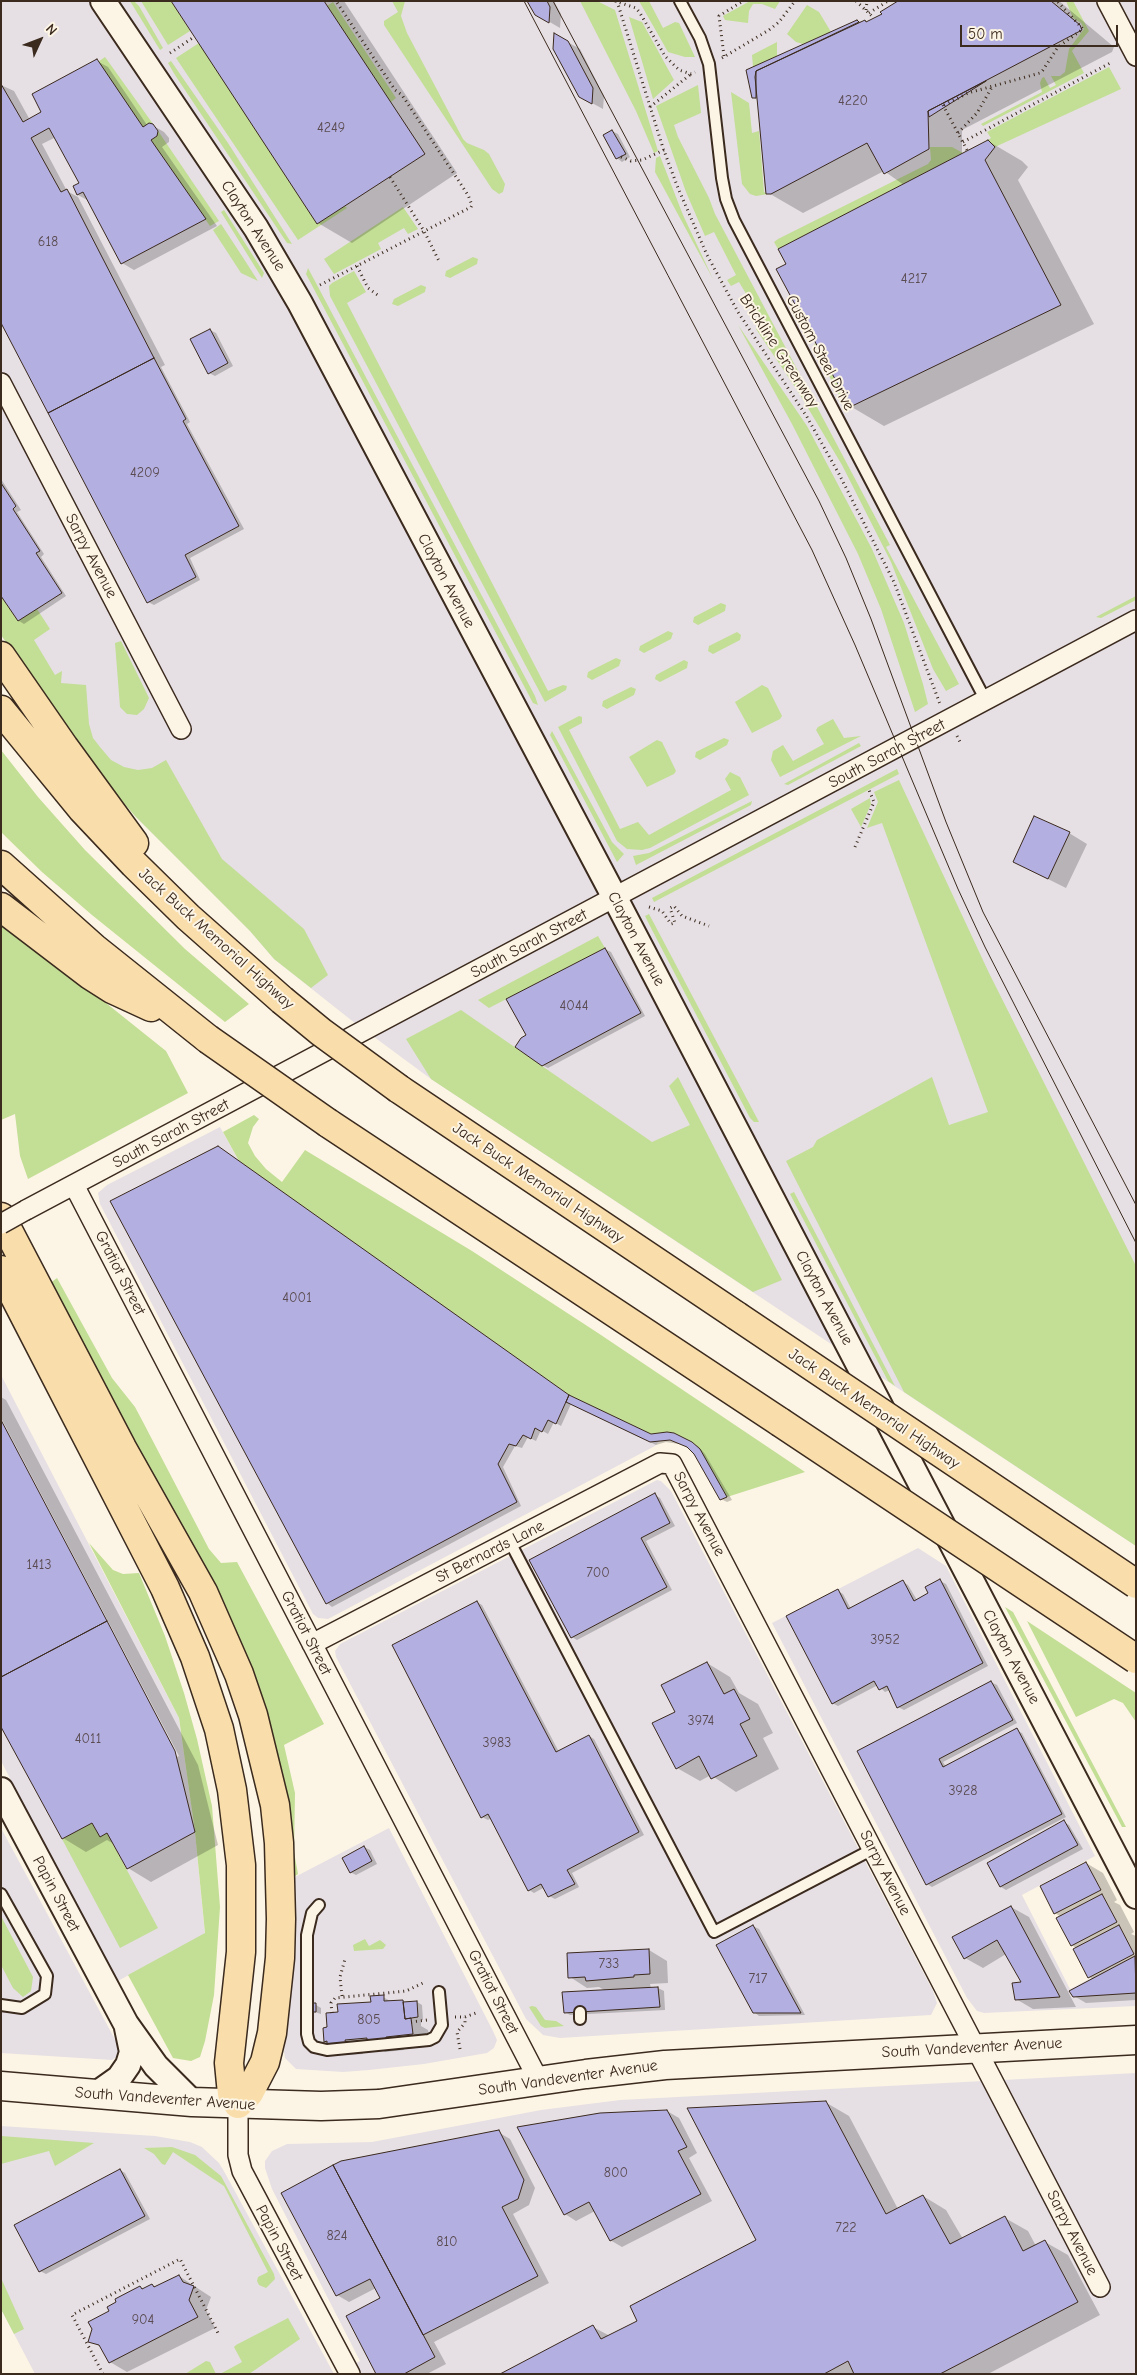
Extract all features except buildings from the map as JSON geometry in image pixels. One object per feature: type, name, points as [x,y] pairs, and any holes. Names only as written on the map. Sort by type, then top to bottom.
[{"type":"highway","points":[[1,656],[64,748],[188,917]]},
{"type":"highway","name":"Jack Buck Memorial Highway","points":[[1,710],[82,809],[188,917],[328,1038],[399,1090],[1136,1584]]},
{"type":"highway","points":[[1,865],[94,948],[180,1018],[328,1123],[1136,1659]]},
{"type":"highway","points":[[1,907],[112,990],[137,1002],[180,1018]]},
{"type":"highway","points":[[1,1270],[169,1596],[195,1657],[216,1720],[232,1790],[241,1865],[241,1952],[229,2063],[232,2094],[238,2104],[254,2086],[265,2062],[272,2033],[281,1929],[282,1881],[274,1805],[253,1715],[232,1656],[203,1592],[122,1448],[14,1214]]},
{"type":"main road","name":"South Vandeventer Avenue","points":[[2,2087],[192,2102],[238,2104],[379,2104],[538,2080],[665,2065],[1136,2040]]},
{"type":"street","name":"Clayton Avenue","points":[[103,1],[278,264],[615,898],[1136,1896]]},
{"type":"street","points":[[1107,1],[1136,56]]},
{"type":"street","name":"Sarpy Avenue","points":[[1,383],[181,729]]},
{"type":"street","name":"South Sarah Street","points":[[1,1224],[14,1214],[74,1185],[1136,620]]},
{"type":"street","name":"Gratiot Street","points":[[74,1185],[538,2080]]},
{"type":"street","name":"Sarpy Avenue","points":[[668,1462],[675,1467],[1100,2287]]},
{"type":"street","name":"St Bernards Lane","points":[[312,1644],[660,1463],[668,1462]]},
{"type":"street","name":"Papin Street","points":[[1,1790],[126,2024]]},
{"type":"street","points":[[95,2095],[118,2078],[128,2065],[132,2052],[126,2024]]},
{"type":"street","points":[[126,2024],[156,2066],[192,2102]]},
{"type":"street","name":"Papin Street","points":[[238,2104],[238,2155],[242,2171],[350,2374]]},
{"type":"lane","name":"Custom Steel Drive","points":[[680,1],[700,38],[709,64],[722,178],[726,199],[734,220],[986,701]]},
{"type":"lane","points":[[510,1542],[714,1932],[873,1849]]},
{"type":"lane","points":[[1,1894],[47,1976],[45,1994],[22,2008],[1,2005]]},
{"type":"lane","points":[[319,1905],[312,1913],[307,1935],[307,2034],[309,2042],[314,2047],[327,2050],[429,2040],[439,2032],[442,2025],[439,1992]]},
{"type":"path","points":[[320,285],[471,207],[471,200],[408,104],[395,90],[336,1]]},
{"type":"path","points":[[724,56],[719,16],[743,1]]},
{"type":"path","points":[[720,59],[769,30],[779,22],[796,1]]},
{"type":"path","points":[[856,1],[874,18]]},
{"type":"path","points":[[866,1],[868,12]]},
{"type":"path","points":[[868,12],[888,1]]},
{"type":"path","points":[[968,150],[943,105],[963,95],[1040,73],[1058,47],[1082,31],[1080,24],[1057,1]]},
{"type":"path","points":[[617,2],[636,8],[671,63],[679,70],[691,74]]},
{"type":"path","name":"Brickline Greenway","points":[[617,2],[664,150],[693,224],[720,280],[756,341],[807,417],[878,548],[908,615],[927,674],[941,705]]},
{"type":"path","points":[[170,53],[194,37]]},
{"type":"path","points":[[962,142],[1112,62]]},
{"type":"path","points":[[650,106],[696,71]]},
{"type":"path","points":[[958,133],[977,113],[992,87]]},
{"type":"path","points":[[621,157],[631,161],[642,160],[664,150]]},
{"type":"path","points":[[390,176],[424,231],[440,263]]},
{"type":"path","points":[[357,266],[368,288],[379,296]]},
{"type":"path","points":[[958,737],[960,742]]},
{"type":"path","points":[[856,847],[874,802],[869,790]]},
{"type":"path","points":[[649,907],[662,911],[671,924],[675,922],[670,908],[674,906],[682,916],[709,926]]},
{"type":"path","points":[[342,1996],[340,1977],[345,1959]]},
{"type":"path","points":[[332,2013],[332,2000],[342,1996],[406,1991],[422,1983]]},
{"type":"path","points":[[449,2017],[466,2016],[476,2013]]},
{"type":"path","points":[[460,2049],[457,2032],[465,2023],[466,2016]]},
{"type":"path","points":[[412,2022],[435,2019]]},
{"type":"path","points":[[103,2374],[72,2315],[180,2259],[219,2335]]},
{"type":"shaded area","points":[[1,1],[1136,1],[1136,1546],[431,1079],[351,1020],[274,959],[250,931],[135,816],[48,705],[1,635]]},
{"type":"shaded area","points":[[220,1127],[239,1161],[651,1434],[667,1432],[655,1446],[328,1619],[318,1618],[313,1614],[100,1204],[98,1193],[107,1185]]},
{"type":"shaded area","points":[[1,1375],[179,1718],[195,1832],[205,1934],[116,1982],[1,1761]]},
{"type":"shaded area","points":[[657,1480],[661,1481],[671,1491],[933,1991],[937,2003],[931,2015],[560,2038],[543,2035],[526,2019],[336,1657],[335,1651],[340,1644]]},
{"type":"shaded area","points":[[918,1548],[946,1566],[1095,1856],[1022,1895],[1070,1989],[1136,1955],[1136,2006],[984,2013],[977,2011],[967,1998],[772,1623]]},
{"type":"shaded area","points":[[1,1828],[118,2045],[118,2056],[112,2060],[1,2053]]},
{"type":"shaded area","points":[[389,1828],[493,2031],[497,2040],[494,2048],[487,2053],[424,2064],[369,2070],[343,2072],[296,2069],[285,2058],[284,2052],[288,2005],[291,1879]]},
{"type":"shaded area","points":[[1136,2073],[1136,2374],[337,2374],[360,2361],[272,2189],[265,2168],[265,2161],[272,2151],[287,2144],[372,2142],[541,2110],[620,2100]]},
{"type":"shaded area","points":[[1,2126],[155,2136],[190,2142],[202,2147],[219,2163],[225,2173],[334,2374],[35,2374],[1,2309]]},
{"type":"green space","points":[[130,1],[134,1],[139,6],[163,48],[160,50]]},
{"type":"green space","points":[[141,1],[171,1],[190,31],[168,45]]},
{"type":"green space","points":[[392,1],[405,1],[401,16],[407,33],[463,139],[489,154],[505,184],[503,192],[499,194],[492,189],[384,25],[384,21],[398,12]]},
{"type":"green space","points":[[580,1],[597,1],[615,10],[658,151],[654,153],[636,111]]},
{"type":"green space","points":[[639,1],[649,1],[663,28],[675,22],[679,23],[695,57],[685,57],[668,52]]},
{"type":"green space","points":[[750,1],[780,1],[775,9],[762,4],[753,4],[749,11],[748,23],[725,20],[723,16]]},
{"type":"green space","points":[[1066,1],[1073,1],[1089,31],[1072,51],[1084,73],[983,126],[981,124],[1042,92],[1040,83],[1042,78],[1044,77],[1050,88],[1056,85],[1051,76],[1060,76],[1065,72],[1069,49],[1084,29],[1081,23],[1073,18]]},
{"type":"green space","points":[[333,2],[396,98],[391,102],[327,6]]},
{"type":"green space","points":[[807,5],[819,12],[831,32],[803,44],[796,42],[787,34]]},
{"type":"green space","points":[[629,17],[642,22],[674,80],[653,99]]},
{"type":"green space","points":[[777,42],[777,56],[753,67],[752,55]]},
{"type":"green space","points":[[199,43],[317,224],[345,206],[347,208],[298,240],[176,58]]},
{"type":"green space","points":[[105,57],[153,124],[149,123],[143,127],[98,62]]},
{"type":"green space","points":[[171,61],[228,143],[292,244],[287,243],[175,75],[168,63]]},
{"type":"green space","points":[[1109,67],[1121,89],[995,147],[988,140],[991,138],[987,132]]},
{"type":"green space","points":[[698,85],[701,113],[674,125],[678,137],[709,198],[715,214],[890,545],[886,547],[959,684],[946,691],[933,669],[891,562],[842,465],[799,393],[756,329],[764,324],[739,282],[731,286],[727,280],[736,275],[714,232],[705,236],[686,192],[656,106]]},
{"type":"green space","points":[[731,92],[749,103],[752,133],[759,131],[764,192],[768,194],[756,196],[750,194],[742,184]]},
{"type":"green space","points":[[158,131],[219,221],[210,226],[151,140],[157,136]]},
{"type":"green space","points":[[930,147],[952,147],[963,153],[778,249],[774,242],[778,239],[928,164],[931,160]]},
{"type":"green space","points":[[660,156],[683,215],[713,279],[655,172],[656,158]]},
{"type":"green space","points":[[403,207],[418,229],[408,234],[404,228],[378,243],[381,249],[334,274],[324,259]]},
{"type":"green space","points":[[224,210],[264,273],[262,278],[221,212]]},
{"type":"green space","points":[[221,224],[258,281],[241,273],[213,230]]},
{"type":"green space","points":[[473,257],[478,259],[477,264],[450,278],[445,276],[446,271]]},
{"type":"green space","points":[[308,268],[535,696],[538,705],[533,703],[306,274]]},
{"type":"green space","points":[[354,271],[366,292],[347,303],[548,691],[563,685],[567,686],[566,690],[545,702],[330,296],[329,286]]},
{"type":"green space","points":[[421,285],[426,287],[425,292],[398,306],[392,304],[394,299]]},
{"type":"green space","points":[[738,325],[807,426],[872,549],[904,623],[923,684],[928,704],[915,712],[881,609],[858,554],[792,424]]},
{"type":"green space","points":[[815,343],[850,407],[846,409],[814,346]]},
{"type":"green space","points":[[1,596],[18,621],[37,609],[50,629],[34,640],[55,675],[62,671],[61,683],[86,685],[89,724],[93,738],[111,760],[124,767],[138,770],[152,768],[166,760],[222,859],[304,929],[328,975],[311,988],[274,959],[250,931],[135,816],[92,766],[1,635]]},
{"type":"green space","points":[[1136,596],[1136,600],[1101,618],[1096,617]]},
{"type":"green space","points":[[721,603],[726,605],[725,611],[698,625],[693,622],[694,617]]},
{"type":"green space","points":[[668,631],[673,633],[671,639],[644,653],[639,650],[640,646]]},
{"type":"green space","points":[[737,632],[741,635],[740,640],[713,654],[708,651],[709,646]]},
{"type":"green space","points":[[121,641],[149,698],[144,709],[137,715],[127,714],[120,707],[115,643]]},
{"type":"green space","points":[[616,658],[621,660],[619,666],[592,680],[587,677],[588,672]]},
{"type":"green space","points":[[684,660],[688,662],[687,668],[660,682],[655,679],[656,675]]},
{"type":"green space","points":[[762,685],[768,688],[782,716],[780,719],[752,733],[735,702]]},
{"type":"green space","points":[[631,687],[636,689],[634,695],[607,709],[602,706],[603,701]]},
{"type":"green space","points":[[579,716],[582,717],[582,723],[569,730],[620,829],[638,822],[649,835],[731,790],[725,779],[730,772],[740,777],[749,795],[650,848],[642,850],[627,849],[617,841],[558,727]]},
{"type":"green space","points":[[833,719],[844,738],[861,736],[780,777],[771,760],[773,751],[783,745],[793,761],[824,744],[816,730]]},
{"type":"green space","points":[[552,731],[612,842],[624,854],[617,862],[550,735]]},
{"type":"green space","points":[[724,738],[729,740],[727,745],[700,760],[695,757],[696,752]]},
{"type":"green space","points":[[657,740],[662,742],[676,771],[674,774],[647,787],[629,757]]},
{"type":"green space","points":[[859,743],[861,746],[788,785],[784,784]]},
{"type":"green space","points":[[1,750],[38,797],[85,850],[185,949],[249,1004],[225,1022],[92,915],[42,872],[1,832]]},
{"type":"green space","points":[[897,769],[899,774],[654,902],[652,898]]},
{"type":"green space","points":[[899,780],[989,973],[1136,1266],[1136,1546],[904,1392],[786,1161],[813,1147],[817,1140],[932,1077],[949,1125],[988,1112],[882,823],[867,828],[878,802],[874,792]]},
{"type":"green space","points":[[870,798],[871,804],[861,827],[851,809]]},
{"type":"green space","points":[[752,801],[751,805],[636,865],[633,856],[649,853]]},
{"type":"green space","points":[[649,914],[759,1122],[754,1122],[750,1118],[645,916]]},
{"type":"green space","points":[[1,919],[166,1051],[188,1093],[28,1179],[20,1156],[15,1114],[1,1120]]},
{"type":"green space","points":[[598,936],[605,948],[489,1008],[478,1000]]},
{"type":"green space","points":[[461,1010],[652,1142],[690,1125],[669,1086],[678,1077],[782,1280],[753,1292],[431,1079],[406,1039]]},
{"type":"green space","points":[[254,1115],[259,1119],[253,1127],[248,1143],[255,1156],[266,1169],[282,1182],[305,1150],[472,1251],[805,1472],[727,1497],[700,1449],[692,1442],[674,1433],[651,1434],[569,1395],[239,1161],[223,1132]]},
{"type":"green space","points":[[794,1192],[895,1386],[888,1381],[790,1194]]},
{"type":"green space","points":[[57,1278],[112,1378],[135,1407],[209,1549],[221,1563],[237,1562],[324,1724],[284,1745],[295,1793],[294,1852],[298,1874],[291,1879],[288,1814],[49,1284]]},
{"type":"green space","points":[[89,1543],[113,1570],[123,1574],[139,1573],[165,1636],[184,1693],[197,1739],[212,1806],[220,1907],[214,1995],[200,2057],[191,2061],[173,2058],[128,1975],[205,1933],[195,1832],[179,1718]]},
{"type":"green space","points":[[1005,1607],[1013,1612],[1126,1827],[1122,1827]]},
{"type":"green space","points":[[1027,1621],[1136,1693],[1136,1722],[1123,1703],[1114,1699],[1076,1717]]},
{"type":"green space","points":[[92,1823],[100,1837],[107,1833],[158,1928],[120,1948],[62,1839]]},
{"type":"green space","points":[[1,1916],[33,1977],[31,1991],[23,1997],[13,1988],[1,1965]]},
{"type":"green space","points":[[365,1939],[369,1946],[380,1940],[386,1945],[383,1949],[354,1951],[353,1945]]},
{"type":"green space","points":[[529,2007],[536,2007],[545,2020],[556,2021],[564,2026],[545,2028],[541,2026]]},
{"type":"green space","points":[[1,2136],[94,2143],[55,2166],[49,2151],[1,2164]]},
{"type":"green space","points":[[172,2147],[195,2155],[221,2176],[274,2274],[275,2279],[266,2288],[259,2285],[257,2281],[258,2277],[268,2272],[224,2186],[173,2152],[165,2165],[154,2154],[144,2148]]},
{"type":"green space","points":[[1,2278],[24,2329],[14,2334],[1,2309]]},
{"type":"green space","points":[[288,2318],[300,2339],[249,2374],[220,2374],[242,2362],[234,2347],[236,2345]]},
{"type":"green space","points":[[206,2361],[210,2362],[216,2374],[185,2374]]},
{"type":"tram line","points":[[524,1],[812,550],[855,645],[958,889],[985,947],[1136,1243]]},
{"type":"tram line","points":[[553,1],[819,501],[846,558],[871,619],[946,822],[983,912],[1136,1205]]}]
